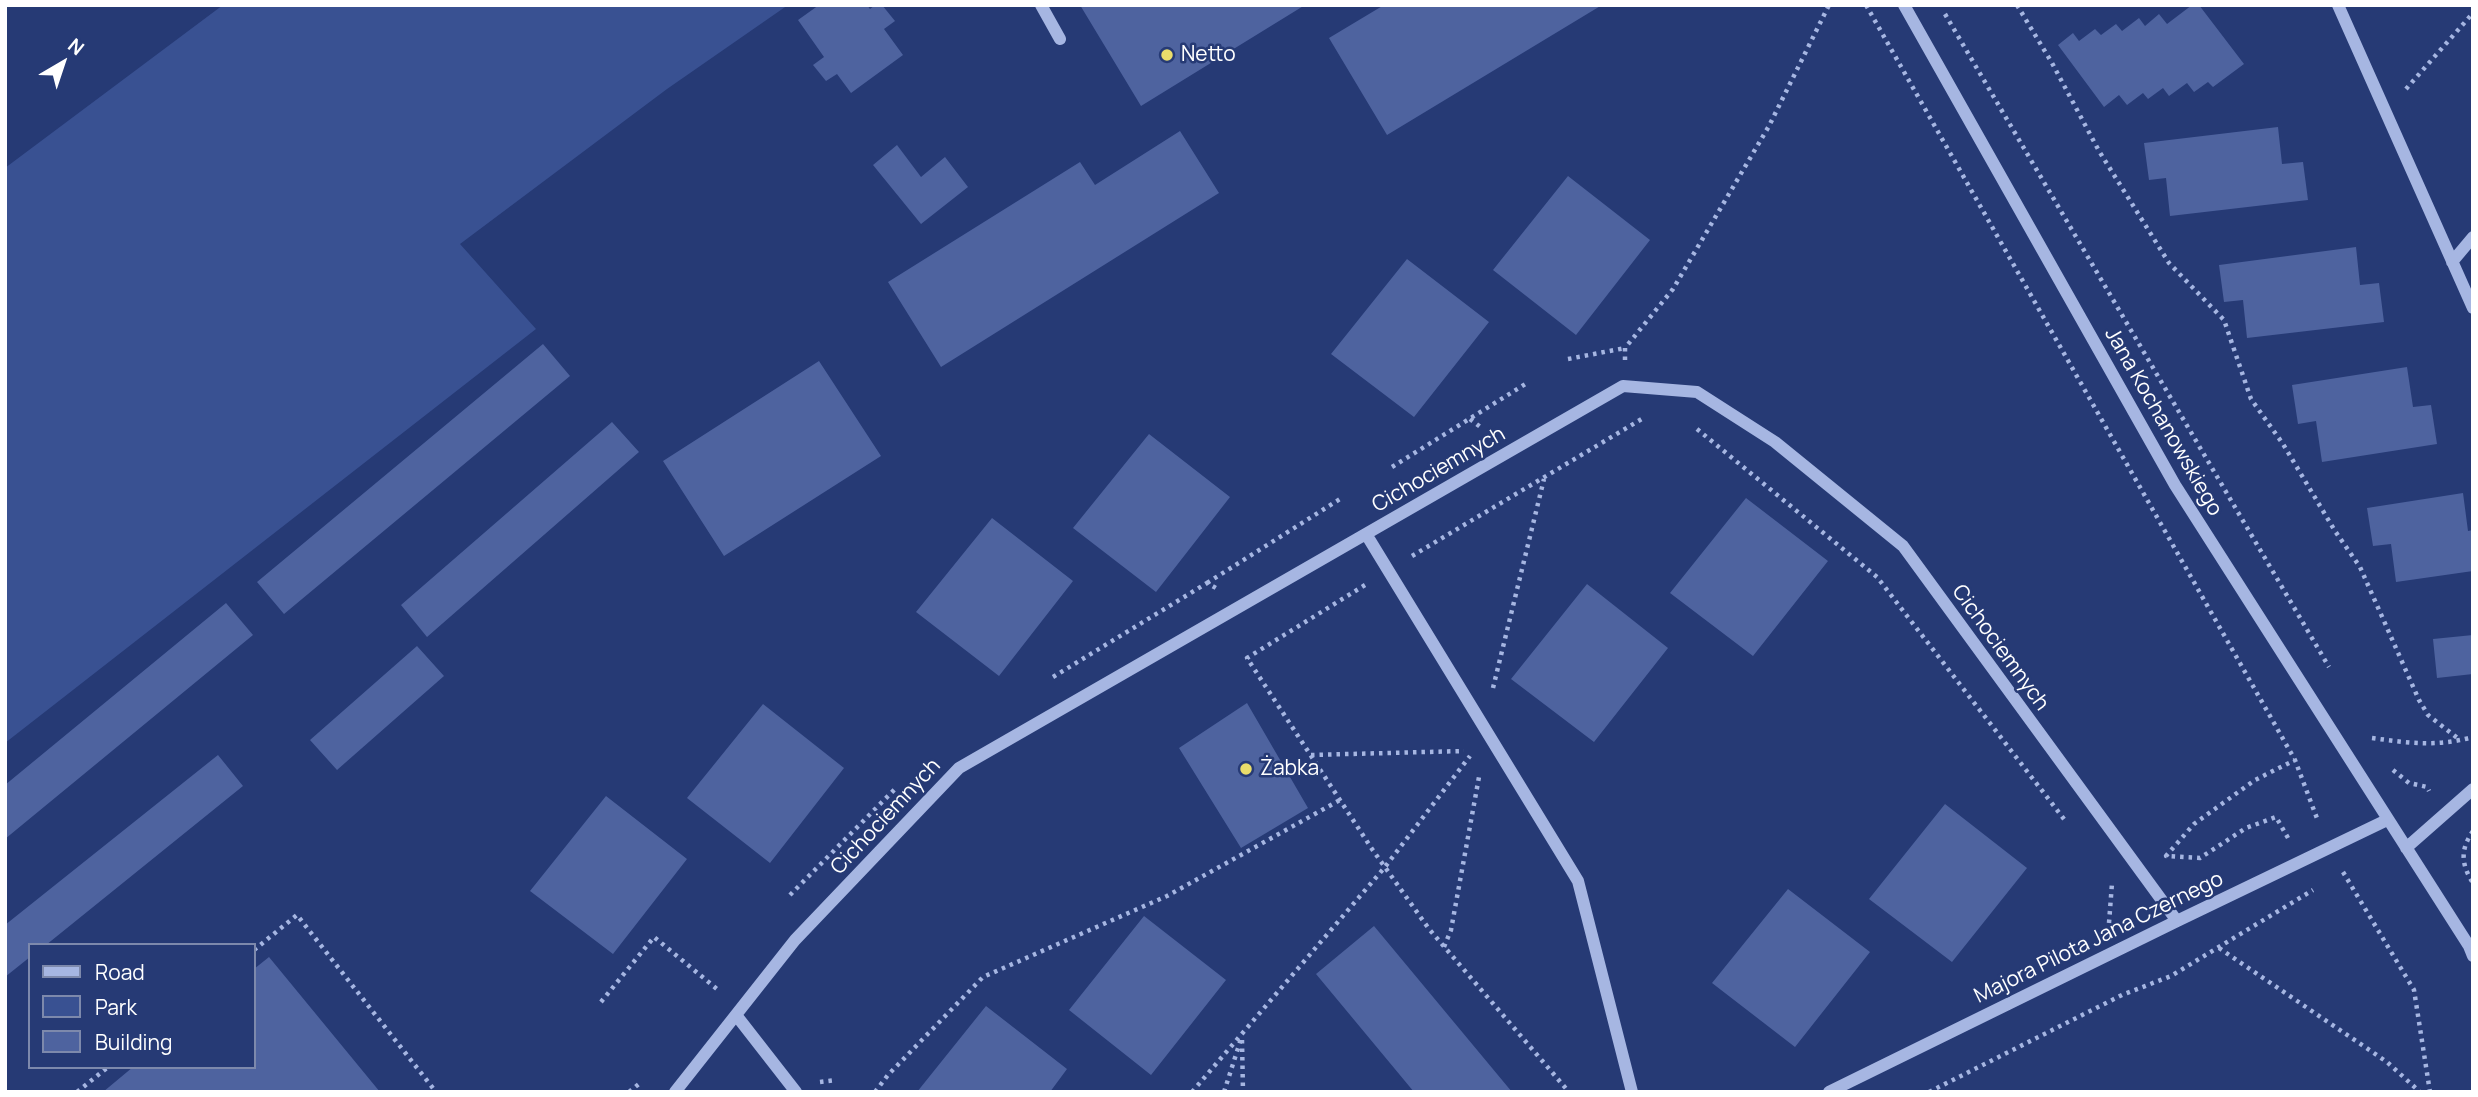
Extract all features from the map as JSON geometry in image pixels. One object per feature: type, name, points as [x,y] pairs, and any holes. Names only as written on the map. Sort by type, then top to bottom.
[{"type":"street","points":[[1041,5],[1060,39]]},
{"type":"street","name":"Jana Kochanowskiego","points":[[1904,5],[2175,485],[2473,956]]},
{"type":"street","points":[[2337,5],[2473,308]]},
{"type":"street","points":[[2452,262],[2473,237]]},
{"type":"street","name":"Cichociemnych","points":[[675,1092],[795,940],[959,768],[1623,386],[1697,392],[1775,442],[1903,546],[2177,920]]},
{"type":"street","points":[[1366,534],[1578,881],[1632,1092]]},
{"type":"street","points":[[2406,848],[2473,789]]},
{"type":"street","name":"Majora Pilota Jana Czernego","points":[[1829,1092],[2177,920],[2387,820]]},
{"type":"street","points":[[736,1015],[796,1092]]},
{"type":"path","points":[[1623,386],[1625,348],[1674,289],[1769,126],[1829,5]]},
{"type":"path","points":[[1866,5],[2295,760],[2322,828]]},
{"type":"path","points":[[1940,5],[2332,674]]},
{"type":"path","points":[[2017,5],[2099,150],[2169,263],[2224,320],[2251,399],[2283,444],[2360,567],[2418,700],[2428,715],[2460,740]]},
{"type":"path","points":[[2383,107],[2396,100],[2473,13]]},
{"type":"path","points":[[1568,359],[1625,348]]},
{"type":"path","points":[[1392,467],[1527,383]]},
{"type":"path","points":[[1569,1092],[1444,947],[1385,867],[1247,658],[1388,570],[1648,415]]},
{"type":"path","points":[[1470,419],[1483,429]]},
{"type":"path","points":[[1689,423],[1877,577],[2071,830]]},
{"type":"path","points":[[1483,726],[1545,477]]},
{"type":"path","points":[[1139,624],[1340,499]]},
{"type":"path","points":[[1208,583],[1222,592]]},
{"type":"path","points":[[2367,729],[2380,749]]},
{"type":"path","points":[[2372,738],[2422,745],[2473,737]]},
{"type":"path","points":[[1311,755],[1460,750],[1472,752]]},
{"type":"path","points":[[1192,1092],[1385,867],[1472,752]]},
{"type":"path","points":[[1444,947],[1451,930],[1479,777],[1472,752]]},
{"type":"path","points":[[2295,760],[2255,780],[2194,824],[2166,856],[2200,858],[2246,828],[2276,817],[2289,840],[2299,834]]},
{"type":"path","points":[[2387,761],[2395,772],[2409,782],[2427,787]]},
{"type":"path","points":[[875,1092],[888,1075],[984,977],[1167,896],[1340,800]]},
{"type":"path","points":[[790,895],[874,810]]},
{"type":"path","points":[[2308,827],[2318,821]]},
{"type":"path","points":[[2473,831],[2463,849],[2464,869],[2473,883]]},
{"type":"path","points":[[2341,868],[2414,990],[2430,1092]]},
{"type":"path","points":[[2104,873],[2113,883],[2111,919],[2107,929]]},
{"type":"path","points":[[1928,1092],[2122,995],[2171,975],[2323,885]]},
{"type":"path","points":[[256,948],[297,915],[436,1092]]},
{"type":"path","points":[[601,1002],[653,937],[717,989]]},
{"type":"path","points":[[2218,948],[2387,1062],[2420,1092]]},
{"type":"path","points":[[1224,1092],[1242,1036]]},
{"type":"path","points":[[1242,1036],[1243,1092]]},
{"type":"path","points":[[77,1092],[106,1069]]},
{"type":"path","points":[[629,1092],[639,1083]]},
{"type":"green space","points":[[223,5],[788,5],[667,89],[460,244],[536,329],[5,743],[5,168]]},
{"type":"building","points":[[819,5],[867,5],[870,9],[875,5],[882,5],[895,21],[884,29],[903,55],[851,93],[837,74],[826,81],[813,65],[824,57],[798,20]]},
{"type":"building","name":"Netto","points":[[1080,5],[1305,5],[1141,106]]},
{"type":"building","points":[[1384,5],[1602,5],[1387,135],[1329,38]]},
{"type":"building","points":[[2192,5],[2199,5],[2244,64],[2213,87],[2208,82],[2194,92],[2187,83],[2169,96],[2163,88],[2148,99],[2143,93],[2127,105],[2119,95],[2104,107],[2058,45],[2073,33],[2079,41],[2095,29],[2101,35],[2116,24],[2122,31],[2139,18],[2145,26],[2159,14],[2167,24]]},
{"type":"building","points":[[2278,127],[2282,164],[2303,162],[2308,200],[2170,216],[2166,178],[2149,180],[2144,143]]},
{"type":"building","points":[[1180,131],[1219,193],[941,367],[888,282],[1080,162],[1095,185]]},
{"type":"building","points":[[897,145],[921,177],[945,157],[968,187],[921,224],[873,165]]},
{"type":"building","points":[[1568,176],[1650,240],[1576,335],[1493,270]]},
{"type":"building","points":[[2356,247],[2360,285],[2379,283],[2384,322],[2247,338],[2243,300],[2224,302],[2219,265]]},
{"type":"building","points":[[1407,259],[1489,322],[1414,417],[1331,354]]},
{"type":"building","points":[[543,344],[570,376],[284,614],[257,582]]},
{"type":"building","points":[[819,361],[881,456],[724,556],[663,461]]},
{"type":"building","points":[[2407,367],[2413,407],[2431,405],[2437,444],[2322,462],[2316,421],[2298,424],[2292,385]]},
{"type":"building","points":[[612,422],[639,452],[427,637],[401,605]]},
{"type":"building","points":[[1149,434],[1230,497],[1156,592],[1073,528]]},
{"type":"building","points":[[2463,493],[2468,531],[2473,530],[2473,571],[2396,582],[2391,544],[2373,546],[2367,508]]},
{"type":"building","points":[[1746,498],[1828,561],[1753,656],[1670,593]]},
{"type":"building","points":[[992,518],[1073,581],[999,676],[916,612]]},
{"type":"building","points":[[1587,584],[1668,648],[1594,742],[1511,679]]},
{"type":"building","points":[[226,603],[253,635],[5,839],[5,785]]},
{"type":"building","points":[[2473,635],[2473,674],[2437,678],[2433,639]]},
{"type":"building","points":[[417,646],[444,676],[337,770],[310,740]]},
{"type":"building","points":[[1247,703],[1308,808],[1241,848],[1179,748]]},
{"type":"building","points":[[763,704],[844,768],[770,863],[687,798]]},
{"type":"building","points":[[218,755],[243,786],[48,943],[28,943],[28,959],[5,977],[5,925]]},
{"type":"building","points":[[606,796],[687,859],[613,954],[530,891]]},
{"type":"building","points":[[1945,804],[2027,868],[1952,962],[1869,899]]},
{"type":"building","points":[[1788,889],[1870,952],[1795,1047],[1712,983]]},
{"type":"building","points":[[1144,916],[1226,980],[1151,1075],[1069,1010]]},
{"type":"building","points":[[1374,926],[1512,1092],[1414,1092],[1316,974]]},
{"type":"building","points":[[269,957],[380,1092],[103,1092],[131,1069],[256,1069],[256,967]]},
{"type":"building","points":[[986,1006],[1067,1069],[1050,1092],[917,1092]]},
{"type":"place","name":"Netto","points":[[1167,55]]},
{"type":"place","name":"Żabka","points":[[1246,769]]}]
